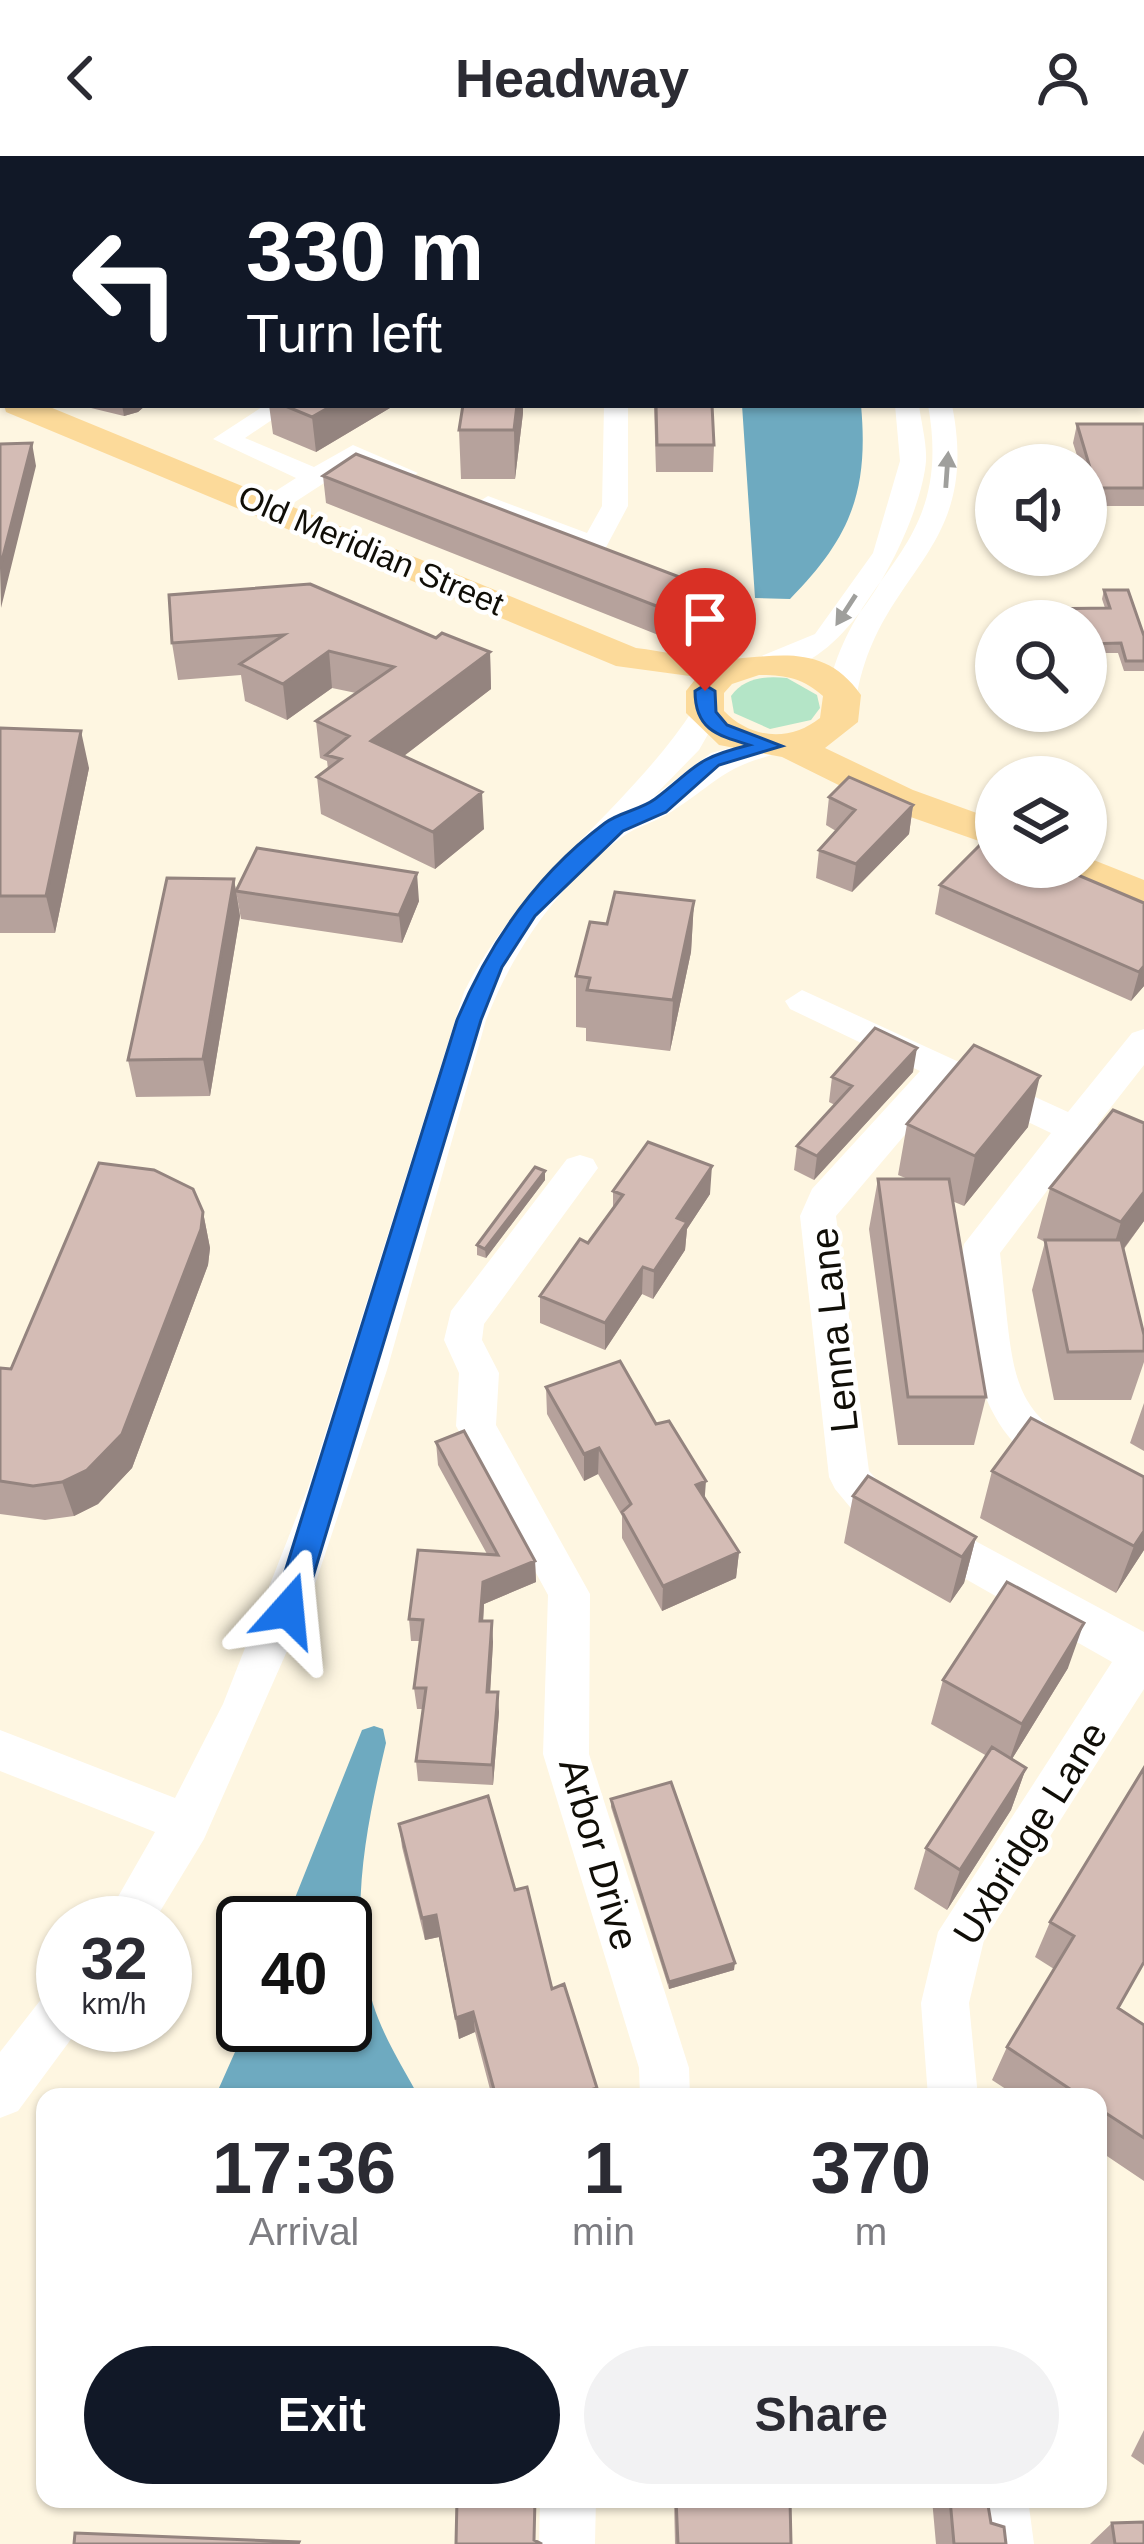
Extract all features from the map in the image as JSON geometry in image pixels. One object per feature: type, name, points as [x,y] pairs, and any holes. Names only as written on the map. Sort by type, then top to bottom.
[{"type":"main road","name":"Old Meridian Street","points":[[51,412],[629,658],[808,669],[841,709]]},
{"type":"main road","name":"Old Meridian Street","points":[[0,418],[536,649],[688,693],[730,735],[780,745]]},
{"type":"main road","points":[[705,711],[711,683],[750,666]]},
{"type":"main road","points":[[780,745],[819,737],[841,709]]},
{"type":"main road","points":[[841,709],[854,745],[882,767],[975,806]]},
{"type":"main road","points":[[780,745],[899,800],[975,827]]},
{"type":"main road","points":[[1107,861],[1144,876]]},
{"type":"main road","points":[[1107,881],[1144,896]]},
{"type":"street","points":[[277,408],[226,439],[316,476]]},
{"type":"street","points":[[269,507],[353,453],[593,544],[615,506],[616,408]]},
{"type":"street","points":[[750,666],[825,640],[886,554],[913,461],[907,408]]},
{"type":"street","points":[[841,709],[849,655],[941,507],[949,460],[940,408]]},
{"type":"street","points":[[615,826],[629,796],[696,734],[705,711]]},
{"type":"street","points":[[144,1896],[188,1824],[288,1610],[480,988],[527,911],[615,826],[659,807],[711,761],[780,745]]},
{"type":"street","points":[[802,1001],[1144,1162]]},
{"type":"street","points":[[1144,1042],[983,1244],[993,1347],[1008,1411],[1026,1432],[1144,1499]]},
{"type":"street","name":"Lenna Lane","points":[[944,1067],[825,1199],[818,1216],[849,1478],[875,1507],[1142,1654]]},
{"type":"street","name":"Arbor Drive","points":[[580,1168],[465,1322],[463,1340],[479,1373],[476,1426],[569,1594],[566,1754],[664,2068],[665,2088]]},
{"type":"street","name":"Uxbridge Lane","points":[[952,2088],[945,2002],[962,1933],[1142,1654]]},
{"type":"street","points":[[0,1750],[188,1824]]},
{"type":"street","points":[[0,2093],[36,2046]]},
{"type":"street","points":[[567,2544],[568,2508]]},
{"type":"street","points":[[1001,2508],[1006,2544]]},
{"type":"green space","points":[[787,678],[817,695],[820,708],[811,720],[770,729],[734,713],[731,696],[749,681]]},
{"type":"water","points":[[742,408],[861,408],[858,489],[841,534],[790,599],[755,598]]},
{"type":"water","points":[[383,1729],[386,1743],[366,1840],[361,1896],[296,1896],[362,1730]]},
{"type":"water","points":[[372,2000],[414,2088],[219,2088],[235,2052],[372,2052]]},
{"type":"building","points":[[290,408],[328,408],[312,417]]},
{"type":"building","points":[[463,408],[517,408],[514,430],[459,430]]},
{"type":"building","points":[[656,408],[712,408],[714,445],[657,445]]},
{"type":"building","points":[[1077,424],[1144,424],[1144,488],[1107,488],[1107,444],[1083,444]]},
{"type":"building","points":[[32,443],[0,568],[0,444]]},
{"type":"building","points":[[356,454],[719,592],[687,618],[323,476]]},
{"type":"building","points":[[310,584],[436,638],[442,633],[490,652],[371,741],[482,792],[433,832],[317,777],[341,759],[326,755],[349,736],[316,721],[394,667],[329,651],[283,684],[240,664],[284,635],[172,643],[169,595]]},
{"type":"building","points":[[1104,590],[1128,590],[1144,636],[1144,661],[1126,661],[1121,643],[1107,643],[1110,608]]},
{"type":"building","points":[[0,728],[81,731],[46,896],[0,896]]},
{"type":"building","points":[[849,777],[913,805],[856,864],[819,850],[855,810],[829,797]]},
{"type":"building","points":[[257,848],[417,873],[399,915],[236,891]]},
{"type":"building","points":[[975,850],[975,888],[1107,887],[1144,903],[1144,966],[1139,972],[940,885]]},
{"type":"building","points":[[167,878],[234,879],[203,1059],[128,1060]]},
{"type":"building","points":[[615,892],[694,901],[673,1000],[587,990],[590,978],[576,976],[590,922],[607,924]]},
{"type":"building","points":[[875,1028],[917,1048],[817,1156],[797,1146],[852,1086],[832,1077]]},
{"type":"building","points":[[974,1045],[1040,1076],[975,1156],[907,1124]]},
{"type":"building","points":[[1113,1110],[1144,1123],[1144,1192],[1121,1222],[1050,1188]]},
{"type":"building","points":[[648,1142],[712,1166],[677,1218],[687,1222],[654,1271],[643,1267],[605,1323],[540,1296],[580,1239],[588,1243],[623,1195],[613,1191]]},
{"type":"building","points":[[99,1163],[154,1170],[193,1189],[203,1212],[201,1229],[122,1434],[87,1470],[62,1482],[33,1486],[0,1481],[0,1368],[11,1369]]},
{"type":"building","points":[[535,1167],[545,1171],[485,1249],[477,1245]]},
{"type":"building","points":[[878,1179],[949,1179],[986,1397],[908,1397]]},
{"type":"building","points":[[1045,1240],[1121,1240],[1144,1351],[1068,1352]]},
{"type":"building","points":[[620,1361],[656,1424],[669,1421],[706,1481],[696,1485],[739,1552],[663,1586],[622,1512],[631,1504],[599,1448],[584,1454],[546,1387]]},
{"type":"building","points":[[1031,1418],[1144,1477],[1144,1531],[1134,1546],[992,1471]]},
{"type":"building","points":[[464,1431],[535,1561],[483,1582],[480,1621],[492,1621],[487,1692],[498,1692],[492,1765],[416,1761],[426,1688],[414,1688],[423,1620],[409,1619],[418,1550],[498,1555],[436,1442]]},
{"type":"building","points":[[868,1476],[976,1537],[962,1557],[853,1496]]},
{"type":"building","points":[[1007,1582],[1084,1623],[1022,1724],[943,1680]]},
{"type":"building","points":[[992,1747],[1026,1768],[960,1870],[926,1848]]},
{"type":"building","points":[[1144,1768],[1144,1962],[1118,2008],[1144,2025],[1144,2138],[1107,2114],[1107,2088],[1068,2088],[1007,2047],[1074,1936],[1050,1922]]},
{"type":"building","points":[[671,1782],[735,1963],[669,1982],[611,1799]]},
{"type":"building","points":[[488,1796],[515,1890],[527,1887],[552,1989],[564,1984],[597,2088],[494,2088],[473,2012],[456,2018],[436,1915],[422,1918],[399,1824]]},
{"type":"building","points":[[457,2508],[535,2508],[534,2540],[542,2544],[456,2544]]},
{"type":"building","points":[[676,2508],[790,2508],[791,2544],[678,2544]]},
{"type":"building","points":[[951,2508],[988,2508],[991,2523],[1004,2527],[1006,2544],[954,2544]]},
{"type":"building","points":[[1144,2522],[1144,2544],[1115,2544],[1112,2523]]},
{"type":"building","points":[[75,2533],[299,2542],[74,2544]]},
{"type":"route","points":[[288,1610],[469,1020],[490,966],[527,911],[615,826],[659,807],[724,754],[772,746],[719,729],[705,713],[705,691]]}]
